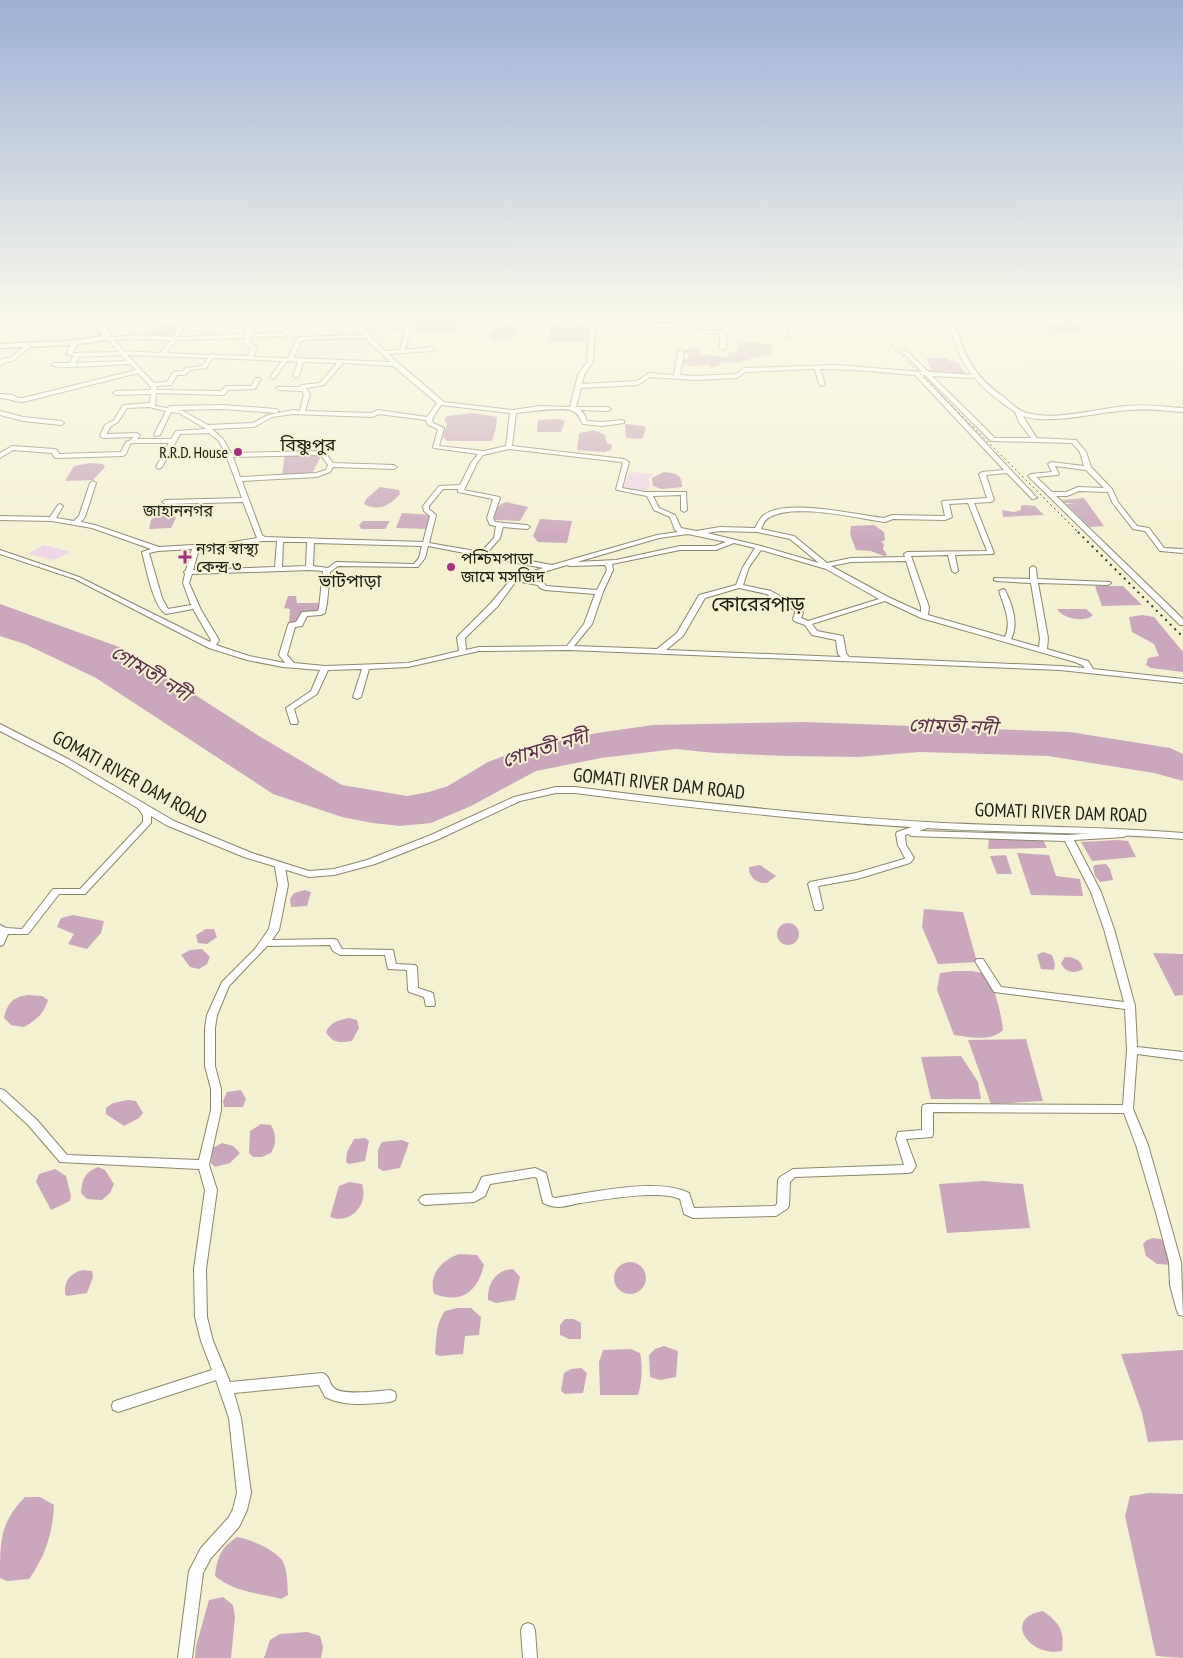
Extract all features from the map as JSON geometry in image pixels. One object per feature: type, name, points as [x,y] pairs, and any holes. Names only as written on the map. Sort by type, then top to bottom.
[{"type":"main road","points":[[993,394],[1018,412],[1034,416],[1086,415],[1138,408],[1183,410]]},
{"type":"main road","name":"GOMATI RIVER DAM ROAD","points":[[0,727],[67,762],[142,808],[197,835],[280,866],[309,874],[325,874],[352,867],[435,837],[517,799],[556,790],[575,790],[834,818],[927,825],[1145,832],[1183,836]]},
{"type":"street","points":[[0,396],[14,396],[19,400],[50,394]]},
{"type":"street","points":[[151,406],[154,394]]},
{"type":"street","points":[[302,412],[307,394]]},
{"type":"street","points":[[430,394],[440,403],[513,412],[540,408],[608,409]]},
{"type":"street","points":[[573,408],[576,394]]},
{"type":"street","points":[[937,394],[1034,498]]},
{"type":"street","points":[[946,394],[993,440],[1074,441],[1083,452],[1088,468],[1110,490],[1115,502],[1135,528],[1147,529],[1162,550],[1183,551]]},
{"type":"street","points":[[429,419],[440,403]]},
{"type":"street","points":[[133,441],[136,436],[103,435],[110,423],[116,421],[125,406],[276,410],[276,415]]},
{"type":"street","points":[[170,408],[210,429],[221,440],[229,455],[259,536],[263,540]]},
{"type":"street","points":[[157,435],[170,408]]},
{"type":"street","points":[[573,408],[581,414],[585,423],[622,422]]},
{"type":"street","points":[[159,467],[172,441],[180,431],[254,425],[276,415],[302,412],[372,415],[378,412],[429,419]]},
{"type":"street","points":[[509,447],[513,412]]},
{"type":"street","points":[[1018,412],[1022,422],[1035,440]]},
{"type":"street","points":[[1,415],[62,423]]},
{"type":"street","points":[[429,419],[430,424],[441,428],[436,447],[484,452],[509,447],[622,460],[626,462],[619,490],[646,494],[684,493],[684,510]]},
{"type":"street","points":[[0,456],[12,448],[55,451],[55,456],[123,454],[128,442],[172,441]]},
{"type":"street","points":[[484,452],[474,463],[462,487],[462,493],[497,498],[489,521],[500,525],[527,527]]},
{"type":"street","points":[[229,455],[322,453],[331,465]]},
{"type":"street","points":[[1088,468],[1051,464],[1056,474],[1031,476],[1183,623]]},
{"type":"street","points":[[331,465],[394,467]]},
{"type":"street","points":[[238,480],[317,475],[328,471],[331,465]]},
{"type":"street","points":[[757,530],[766,516],[778,512],[821,512],[885,520],[892,517],[945,518],[949,517],[945,502],[991,500],[982,474],[1010,471]]},
{"type":"street","points":[[76,523],[82,517],[93,483]]},
{"type":"street","points":[[187,572],[309,568],[330,570],[336,564],[416,566],[422,558],[433,515],[426,510],[426,506],[441,487],[462,487]]},
{"type":"street","points":[[1050,494],[1067,494],[1078,489],[1110,490]]},
{"type":"street","points":[[646,494],[653,501],[656,509],[672,516],[678,530],[759,547],[828,567],[851,560],[909,558]]},
{"type":"street","points":[[165,502],[246,500]]},
{"type":"street","points":[[924,616],[925,607],[907,554],[991,553],[970,501]]},
{"type":"street","points":[[52,519],[60,506]]},
{"type":"street","points":[[0,518],[52,519],[76,523],[112,531],[158,549]]},
{"type":"street","points":[[484,553],[498,538],[500,525]]},
{"type":"street","points":[[696,533],[720,529],[757,530],[792,537],[828,567],[885,599],[924,616],[1043,649],[1085,663],[1089,669]]},
{"type":"street","points":[[463,652],[461,638],[465,632],[478,622],[494,605],[514,579],[659,536],[686,532]]},
{"type":"street","points":[[196,606],[166,612],[158,598],[144,552],[158,549],[263,540],[426,544],[484,553],[551,567]]},
{"type":"street","points":[[278,570],[280,540]]},
{"type":"street","points":[[309,568],[310,540]]},
{"type":"street","points":[[565,564],[608,563],[643,558],[680,548],[716,548],[734,541]]},
{"type":"street","points":[[196,546],[187,572],[186,583],[196,606],[215,640],[212,646]]},
{"type":"street","points":[[739,586],[746,567],[759,547]]},
{"type":"street","points":[[0,552],[78,578],[212,646],[246,658],[291,665],[325,668],[421,664],[479,649],[569,648],[1089,669],[1183,681]]},
{"type":"street","points":[[951,553],[955,571]]},
{"type":"street","points":[[569,648],[591,619],[599,592],[610,570],[608,563]]},
{"type":"street","points":[[1032,568],[1044,638],[1043,649]]},
{"type":"street","points":[[291,665],[283,655],[292,625],[300,624],[305,614],[321,613],[324,607],[323,586],[327,570]]},
{"type":"street","points":[[514,579],[542,584],[542,587],[545,588],[599,592]]},
{"type":"street","points":[[996,579],[1108,583]]},
{"type":"street","points":[[660,651],[680,634],[702,597],[739,586],[770,592],[798,609],[797,619],[808,623],[815,633],[840,638],[842,654],[847,659]]},
{"type":"street","points":[[1004,591],[1012,626],[1011,633],[1007,639]]},
{"type":"street","points":[[808,623],[885,599]]},
{"type":"street","points":[[358,697],[366,667]]},
{"type":"street","points":[[294,722],[290,710],[314,692],[325,668]]},
{"type":"street","points":[[0,943],[2,929],[25,932],[56,891],[82,892],[147,823],[147,815],[142,808]]},
{"type":"street","points":[[818,908],[812,884],[857,876],[909,860],[899,836],[904,832],[927,825]]},
{"type":"street","points":[[904,832],[1068,838],[1145,832]]},
{"type":"street","points":[[1068,838],[1096,892],[1109,929],[1130,1006],[1132,1050],[1128,1109],[1142,1146],[1179,1261],[1176,1285],[1183,1311]]},
{"type":"street","points":[[186,1658],[196,1571],[206,1553],[234,1522],[240,1510],[244,1493],[235,1418],[226,1388],[207,1341],[201,1317],[200,1269],[211,1190],[210,1183],[203,1170],[203,1165],[216,1110],[216,1089],[210,1066],[212,1015],[225,984],[265,943],[276,925],[283,886],[280,866]]},
{"type":"street","points":[[265,943],[334,942],[336,950],[340,952],[390,952],[392,966],[412,967],[413,990],[429,995],[430,1004]]},
{"type":"street","points":[[980,961],[998,990],[1130,1006]]},
{"type":"street","points":[[1132,1050],[1183,1056]]},
{"type":"street","points":[[0,1093],[33,1123],[64,1159],[203,1165]]},
{"type":"street","points":[[425,1200],[474,1197],[481,1193],[486,1180],[534,1172],[542,1176],[550,1202],[622,1193],[677,1191],[685,1196],[688,1211],[693,1213],[776,1211],[783,1206],[784,1180],[793,1173],[908,1169],[910,1166],[901,1139],[902,1135],[928,1134],[927,1108],[1128,1109]]},
{"type":"street","points":[[118,1406],[219,1373]]},
{"type":"street","points":[[226,1388],[322,1379],[330,1393],[334,1395],[357,1399],[390,1396]]},
{"type":"street","points":[[528,1630],[530,1658]]},
{"type":"shaded area","points":[[629,472],[654,474],[648,479],[650,486],[645,491],[628,489],[624,486]]},
{"type":"shaded area","points":[[44,545],[71,552],[54,560],[28,554]]},
{"type":"water","points":[[473,413],[497,417],[492,441],[447,441],[443,437],[447,424],[444,419],[447,416]]},
{"type":"water","points":[[559,419],[565,421],[561,432],[537,432],[538,420]]},
{"type":"water","points":[[625,424],[644,426],[646,429],[642,439],[626,438]]},
{"type":"water","points":[[594,430],[605,435],[607,443],[612,445],[611,450],[604,452],[577,450],[579,433]]},
{"type":"water","points":[[285,454],[322,454],[312,474],[282,476]]},
{"type":"water","points":[[90,463],[103,464],[105,467],[93,480],[65,481],[74,466]]},
{"type":"water","points":[[664,472],[677,475],[681,479],[682,487],[662,489],[653,486],[652,478]]},
{"type":"water","points":[[380,487],[399,490],[400,494],[384,506],[374,507],[364,504],[366,499]]},
{"type":"water","points":[[1084,498],[1104,526],[1090,527],[1066,504],[1077,503],[1065,503],[1062,500]]},
{"type":"water","points":[[506,502],[528,507],[520,521],[495,520],[494,514],[496,509]]},
{"type":"water","points":[[1021,506],[1035,506],[1044,515],[1003,517],[1002,510],[1014,512],[1021,510]]},
{"type":"water","points":[[402,513],[433,515],[429,529],[396,528]]},
{"type":"water","points":[[157,515],[173,515],[176,518],[171,528],[149,529],[151,520]]},
{"type":"water","points":[[540,519],[572,521],[567,543],[538,542],[533,536]]},
{"type":"water","points":[[363,521],[390,521],[385,529],[361,529],[359,525]]},
{"type":"water","points":[[874,525],[884,532],[885,540],[881,542],[884,544],[883,549],[887,555],[856,550],[850,534],[851,526]]},
{"type":"water","points":[[1095,586],[1123,586],[1142,605],[1102,606]]},
{"type":"water","points":[[288,596],[296,596],[297,603],[323,603],[321,612],[307,613],[300,621],[289,623],[290,609],[284,608]]},
{"type":"water","name":"গোমতী নদী","points":[[0,604],[122,648],[259,736],[342,785],[407,796],[448,786],[488,762],[523,749],[597,733],[653,725],[805,722],[1070,732],[1170,748],[1183,754],[1183,781],[1154,773],[1048,756],[920,752],[858,757],[788,756],[715,753],[676,749],[601,758],[536,771],[471,806],[431,823],[400,826],[372,823],[342,817],[273,794],[96,678],[25,644],[0,636]]},
{"type":"water","points":[[1057,609],[1086,609],[1093,615],[1085,619],[1074,619],[1064,615]]},
{"type":"water","points":[[1142,615],[1154,617],[1183,652],[1183,672],[1151,668],[1146,665],[1148,658],[1159,656],[1154,644],[1132,632],[1129,617]]},
{"type":"water","points":[[989,838],[1042,838],[1047,848],[988,849]]},
{"type":"water","points":[[1128,841],[1136,857],[1092,861],[1081,842]]},
{"type":"water","points":[[1017,853],[1049,855],[1056,876],[1080,879],[1083,896],[1031,895]]},
{"type":"water","points":[[1006,855],[1012,874],[997,874],[990,856]]},
{"type":"water","points":[[1106,864],[1110,869],[1113,880],[1100,882],[1095,876],[1093,867]]},
{"type":"water","points":[[760,865],[776,876],[767,883],[754,879],[750,874],[749,867]]},
{"type":"water","points":[[305,890],[311,892],[307,906],[291,907],[290,899],[294,893]]},
{"type":"water","points":[[924,909],[963,912],[977,962],[938,964],[922,927]]},
{"type":"water","points":[[73,915],[104,921],[101,933],[87,949],[68,944],[74,934],[57,927],[61,918]]},
{"type":"water","points":[[788,923],[796,926],[799,934],[796,942],[788,945],[780,942],[777,934],[780,926]]},
{"type":"water","points":[[206,929],[214,929],[217,937],[207,944],[198,943],[196,935]]},
{"type":"water","points":[[202,949],[210,957],[207,964],[199,969],[190,967],[181,955],[190,950]]},
{"type":"water","points":[[1043,952],[1052,955],[1055,964],[1054,970],[1041,969],[1037,955]]},
{"type":"water","points":[[1153,953],[1183,954],[1183,995],[1175,996]]},
{"type":"water","points":[[1065,957],[1077,960],[1081,963],[1083,969],[1074,972],[1065,969],[1061,963]]},
{"type":"water","points":[[972,971],[987,974],[1001,1016],[1003,1030],[998,1034],[980,1038],[954,1035],[937,990],[940,973]]},
{"type":"water","points":[[28,995],[42,996],[48,1000],[42,1013],[24,1027],[11,1025],[4,1018],[7,1008],[18,997]]},
{"type":"water","points":[[349,1018],[357,1020],[359,1028],[352,1041],[340,1042],[334,1040],[326,1032],[332,1024]]},
{"type":"water","points":[[1026,1039],[1043,1101],[991,1104],[968,1040]]},
{"type":"water","points":[[961,1056],[978,1082],[981,1099],[931,1099],[921,1057]]},
{"type":"water","points":[[241,1090],[246,1099],[243,1107],[224,1107],[223,1101],[227,1092]]},
{"type":"water","points":[[128,1100],[136,1101],[143,1113],[139,1118],[124,1126],[106,1114],[106,1108],[113,1103]]},
{"type":"water","points":[[261,1124],[271,1125],[275,1135],[275,1142],[271,1153],[262,1157],[253,1157],[249,1153],[250,1131]]},
{"type":"water","points":[[365,1138],[369,1141],[365,1161],[349,1164],[346,1162],[347,1152],[354,1139]]},
{"type":"water","points":[[402,1140],[409,1143],[400,1168],[383,1171],[378,1168],[378,1150],[382,1142]]},
{"type":"water","points":[[222,1143],[233,1146],[240,1153],[230,1163],[215,1167],[211,1163],[213,1148]]},
{"type":"water","points":[[98,1167],[105,1170],[114,1184],[110,1193],[102,1200],[87,1199],[81,1193],[83,1180],[90,1171]]},
{"type":"water","points":[[55,1169],[66,1176],[71,1196],[70,1201],[51,1210],[36,1182],[39,1174]]},
{"type":"water","points":[[983,1181],[1023,1184],[1030,1228],[947,1233],[939,1184]]},
{"type":"water","points":[[349,1182],[362,1184],[363,1199],[360,1205],[356,1211],[345,1218],[330,1217],[339,1186]]},
{"type":"water","points":[[1153,1238],[1161,1239],[1167,1245],[1173,1265],[1157,1264],[1146,1256],[1143,1244]]},
{"type":"water","points":[[459,1254],[477,1255],[484,1265],[477,1282],[472,1289],[460,1296],[444,1297],[434,1294],[433,1280],[438,1269],[447,1260]]},
{"type":"water","points":[[630,1262],[636,1263],[641,1267],[645,1272],[645,1284],[641,1289],[636,1293],[630,1294],[624,1293],[619,1289],[615,1284],[614,1278],[615,1272],[619,1267],[624,1263]]},
{"type":"water","points":[[513,1269],[520,1277],[515,1300],[496,1303],[488,1300],[489,1288],[494,1278],[502,1272]]},
{"type":"water","points":[[82,1270],[92,1271],[93,1277],[87,1293],[67,1296],[65,1289],[67,1281],[74,1273]]},
{"type":"water","points":[[457,1308],[471,1308],[481,1317],[479,1335],[465,1336],[463,1354],[439,1356],[435,1354],[440,1321],[445,1311]]},
{"type":"water","points":[[565,1319],[574,1319],[581,1323],[581,1339],[569,1339],[560,1335],[560,1325]]},
{"type":"water","points":[[664,1346],[678,1351],[676,1377],[660,1380],[650,1377],[649,1355],[655,1349]]},
{"type":"water","points":[[631,1349],[640,1353],[641,1358],[642,1374],[638,1395],[600,1395],[599,1362],[603,1350]]},
{"type":"water","points":[[1183,1350],[1183,1440],[1148,1442],[1142,1413],[1121,1354]]},
{"type":"water","points":[[581,1368],[587,1373],[583,1393],[565,1394],[561,1391],[564,1373],[571,1369]]},
{"type":"water","points":[[1149,1493],[1183,1494],[1183,1658],[1156,1656],[1125,1516],[1130,1496]]},
{"type":"water","points":[[25,1497],[40,1497],[54,1505],[52,1525],[44,1553],[29,1579],[7,1581],[0,1578],[0,1553],[3,1533],[11,1515]]},
{"type":"water","points":[[237,1537],[261,1545],[282,1560],[286,1572],[288,1595],[281,1599],[246,1591],[230,1586],[215,1576],[221,1554],[227,1545]]},
{"type":"water","points":[[223,1597],[233,1605],[235,1618],[231,1658],[195,1658],[196,1646],[209,1600]]},
{"type":"water","points":[[1043,1611],[1057,1623],[1062,1632],[1062,1651],[1050,1652],[1040,1649],[1025,1636],[1022,1629],[1024,1621],[1030,1615]]},
{"type":"water","points":[[307,1632],[320,1636],[323,1647],[321,1658],[264,1658],[270,1640],[280,1634]]},
{"type":"railway","points":[[940,394],[1183,637]]},
{"type":"place","name":"R.R.D. House","points":[[238,452]]},
{"type":"place","name":"নগর স্বাস্থ্য কেন্দ্র ৩","points":[[185,557]]},
{"type":"place","name":"পশ্চিমপাড়া জামে মসজিদ","points":[[451,567]]},
{"type":"district","name":"বিষ্ণুপুর","points":[[308,445]]},
{"type":"district","name":"জাহাননগর","points":[[178,510]]},
{"type":"district","name":"ভাটপাড়া","points":[[350,581]]},
{"type":"district","name":"কোরেরপাড়","points":[[758,604]]}]
